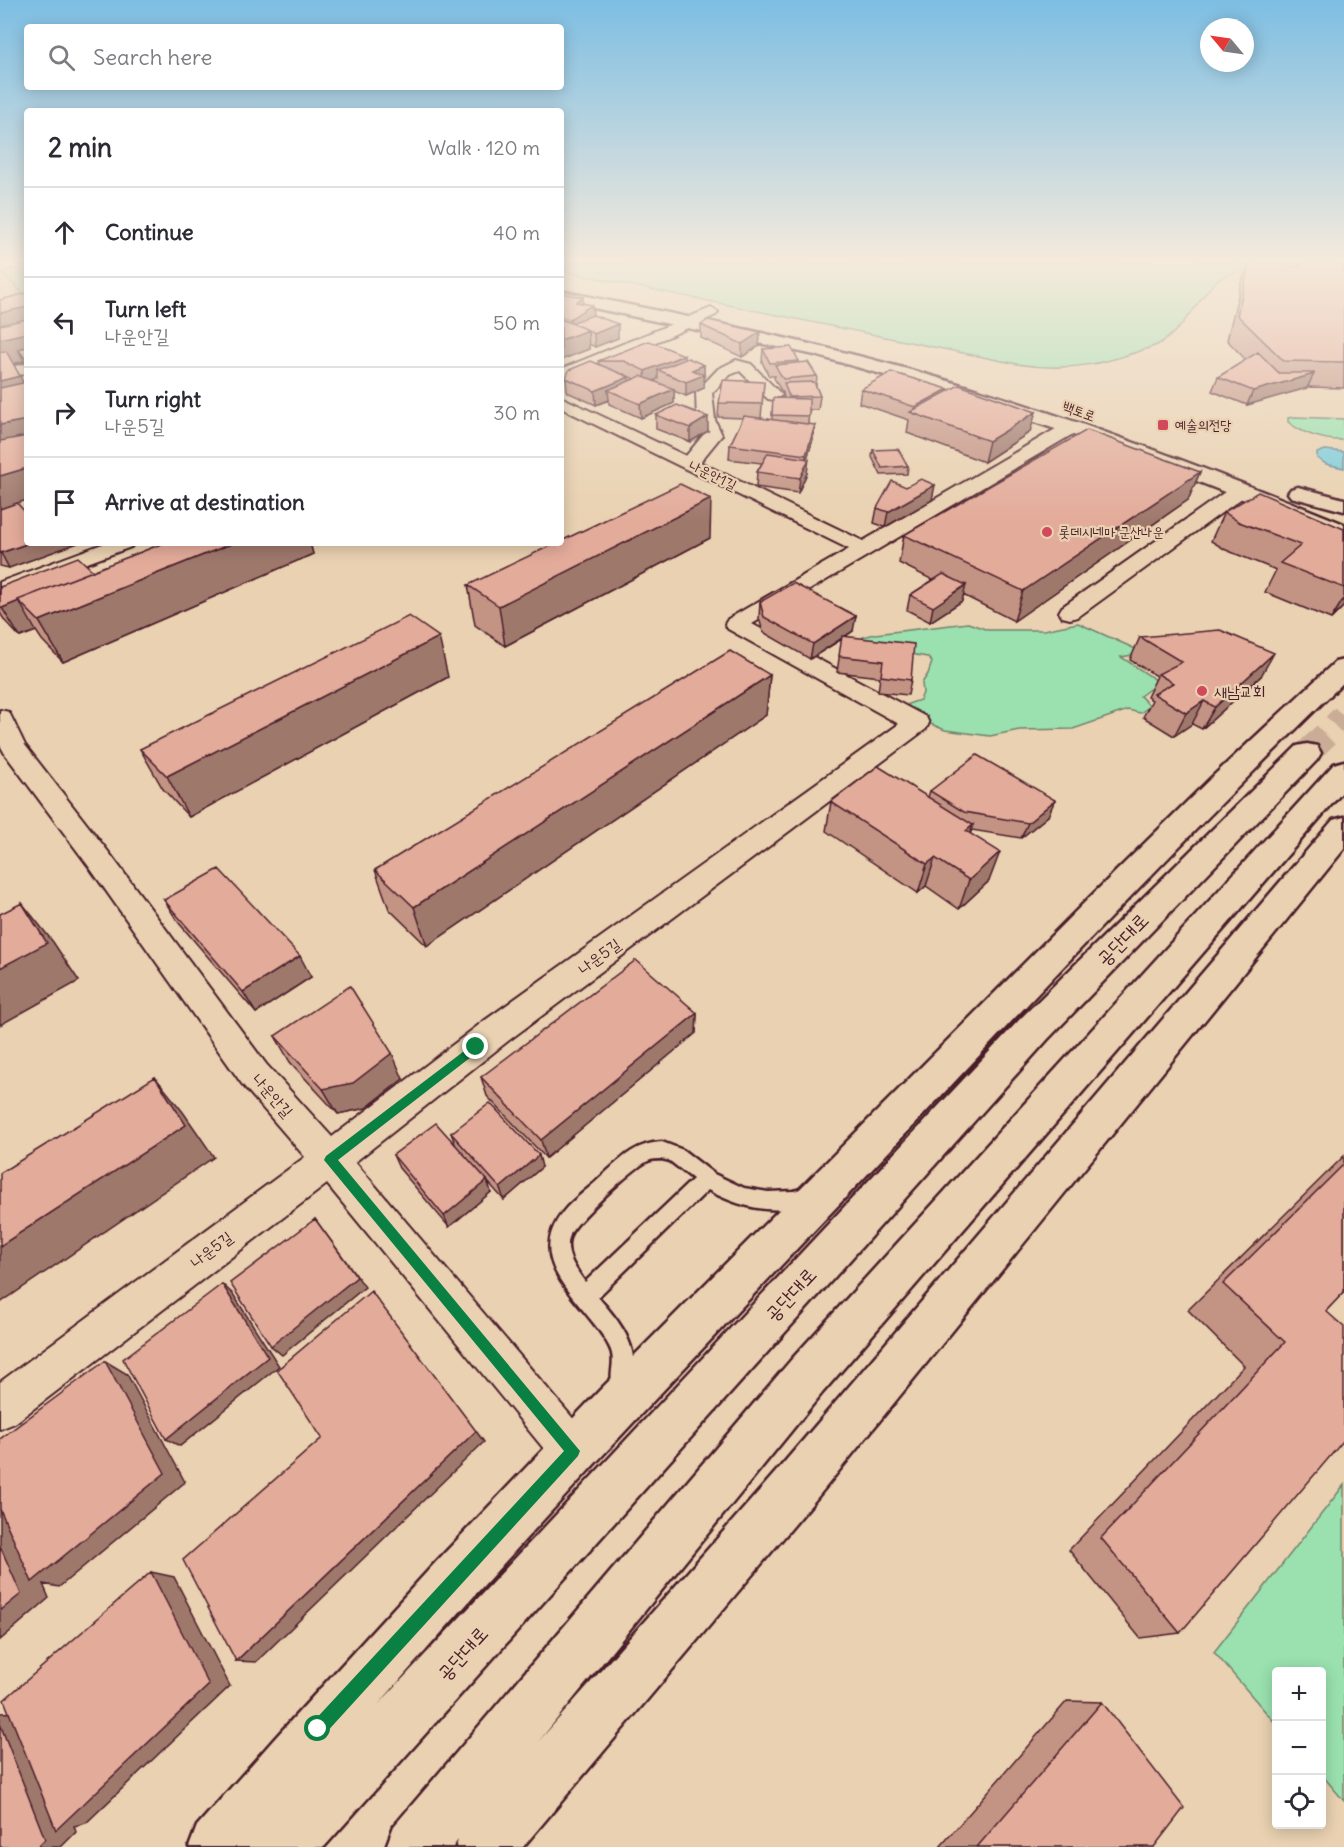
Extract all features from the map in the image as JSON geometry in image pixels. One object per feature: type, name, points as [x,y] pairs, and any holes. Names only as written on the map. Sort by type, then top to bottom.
[{"type":"street","points":[[564,374],[626,348]]},
{"type":"street","name":"백토로","points":[[796,348],[899,372],[1072,427],[1248,488]]},
{"type":"street","points":[[867,348],[967,374]]},
{"type":"street","points":[[690,463],[713,435],[704,410],[704,392],[724,372],[736,365],[745,367],[774,395]]},
{"type":"street","points":[[0,375],[24,369]]},
{"type":"street","name":"나운안1길","points":[[564,403],[864,549]]},
{"type":"street","name":"백토로","points":[[1116,424],[1344,532]]},
{"type":"street","name":"백토로","points":[[864,549],[1072,427]]},
{"type":"street","points":[[1277,485],[1344,511]]},
{"type":"street","points":[[1070,612],[1248,488],[1344,540]]},
{"type":"street","points":[[1298,493],[1344,505]]},
{"type":"street","points":[[0,589],[116,546]]},
{"type":"street","name":"나운5길","points":[[0,1408],[330,1160],[496,1031],[917,723],[736,624],[864,549]]},
{"type":"street","points":[[218,1847],[318,1729],[586,1438],[1149,858],[1344,668]]},
{"type":"street","name":"나운안길","points":[[0,718],[14,748],[100,861],[254,1074],[330,1160],[586,1438]]},
{"type":"street","name":"공단대로","points":[[285,1847],[1034,1029],[1325,762]]},
{"type":"street","name":"공단대로","points":[[415,1847],[807,1376],[1325,762]]},
{"type":"street","points":[[485,1847],[799,1482],[1344,828]]},
{"type":"lane","points":[[586,1438],[625,1373],[624,1350],[560,1259],[559,1238],[568,1218],[639,1156],[654,1151],[671,1153],[706,1179],[742,1196],[770,1204],[796,1200],[826,1189]]},
{"type":"lane","points":[[584,1296],[706,1179]]},
{"type":"green space","points":[[939,348],[1148,348],[1122,357],[1072,367],[1036,367]]},
{"type":"green space","points":[[1288,418],[1344,419],[1344,440],[1322,438],[1300,430],[1288,422]]},
{"type":"green space","points":[[968,623],[988,630],[1044,630],[1078,623],[1140,651],[1139,654],[1121,657],[1159,682],[1140,696],[1150,706],[1140,713],[1128,710],[1073,729],[1019,730],[990,736],[945,730],[908,710],[908,704],[920,700],[923,693],[922,683],[932,662],[927,657],[861,645],[863,637],[875,634]]},
{"type":"green space","points":[[1344,1485],[1344,1801],[1326,1780],[1326,1667],[1272,1667],[1272,1719],[1214,1652]]},
{"type":"water","points":[[1325,450],[1344,452],[1344,468],[1326,464],[1317,458],[1317,453]]},
{"type":"building","points":[[24,348],[24,357],[18,349]]},
{"type":"building","points":[[631,348],[667,348],[684,355],[645,371],[624,361],[598,361]]},
{"type":"building","points":[[792,348],[799,361],[770,363],[763,349]]},
{"type":"building","points":[[1271,348],[1344,348],[1344,362],[1284,361]]},
{"type":"building","points":[[6,351],[20,376],[0,381],[0,352]]},
{"type":"building","points":[[1258,352],[1279,373],[1314,374],[1253,391],[1218,377]]},
{"type":"building","points":[[688,358],[704,365],[692,370],[704,375],[686,382],[658,370]]},
{"type":"building","points":[[591,361],[629,377],[595,391],[566,378],[569,370]]},
{"type":"building","points":[[808,362],[817,376],[783,379],[775,365]]},
{"type":"building","points":[[891,372],[948,389],[915,407],[861,389]]},
{"type":"building","points":[[641,376],[674,389],[640,404],[608,390]]},
{"type":"building","points":[[723,380],[764,382],[762,404],[719,403]]},
{"type":"building","points":[[814,382],[820,396],[789,397],[784,383]]},
{"type":"building","points":[[24,383],[24,421],[0,425],[0,388]]},
{"type":"building","points":[[959,385],[1036,412],[989,441],[910,412]]},
{"type":"building","points":[[773,398],[809,399],[809,416],[772,415]]},
{"type":"building","points":[[677,405],[708,417],[690,428],[656,415]]},
{"type":"building","points":[[744,416],[815,425],[806,455],[730,445]]},
{"type":"building","name":"롯데시네마 군산나운","points":[[1087,430],[1200,472],[1023,591],[904,535]]},
{"type":"building","points":[[24,437],[24,469],[0,476],[0,441]]},
{"type":"building","points":[[898,449],[908,466],[882,468],[873,450]]},
{"type":"building","points":[[768,453],[809,459],[800,478],[757,472]]},
{"type":"building","points":[[921,479],[935,485],[888,512],[877,508],[892,481],[906,487]]},
{"type":"building","points":[[680,484],[711,499],[499,606],[468,585],[550,546],[564,546],[564,540]]},
{"type":"building","points":[[1258,492],[1344,529],[1344,588],[1280,563],[1301,545],[1239,522],[1224,512]]},
{"type":"building","points":[[17,503],[24,511],[24,545],[0,553],[0,509]]},
{"type":"building","points":[[156,546],[226,546],[39,621],[18,600]]},
{"type":"building","points":[[78,557],[93,571],[2,608],[0,606],[0,587]]},
{"type":"building","points":[[943,574],[966,585],[933,607],[910,595]]},
{"type":"building","points":[[793,583],[856,616],[813,644],[764,617],[760,602]]},
{"type":"building","points":[[409,616],[439,637],[167,776],[140,749]]},
{"type":"building","points":[[1220,630],[1274,653],[1215,707],[1204,701],[1186,713],[1154,694],[1173,683],[1158,674],[1182,662],[1140,637]]},
{"type":"building","points":[[842,636],[914,644],[911,680],[881,676],[883,661],[839,656]]},
{"type":"building","points":[[730,651],[770,675],[414,907],[375,870]]},
{"type":"building","points":[[977,755],[1055,800],[1028,823],[964,812],[930,791]]},
{"type":"building","points":[[878,766],[973,825],[966,831],[1000,852],[969,880],[935,858],[927,864],[831,802]]},
{"type":"building","points":[[219,869],[300,956],[243,992],[164,900]]},
{"type":"building","points":[[22,903],[47,943],[0,968],[0,914]]},
{"type":"building","points":[[636,960],[697,1013],[541,1140],[481,1077]]},
{"type":"building","points":[[350,986],[392,1053],[353,1083],[323,1089],[275,1036]]},
{"type":"building","points":[[155,1077],[186,1125],[0,1246],[0,1173]]},
{"type":"building","points":[[490,1103],[539,1155],[500,1188],[451,1133]]},
{"type":"building","points":[[436,1123],[487,1180],[444,1216],[393,1155]]},
{"type":"building","points":[[1344,1164],[1344,1292],[1326,1311],[1344,1327],[1344,1440],[1180,1633],[1101,1538],[1285,1342],[1223,1284]]},
{"type":"building","points":[[315,1219],[357,1277],[271,1346],[230,1283]]},
{"type":"building","points":[[222,1284],[268,1357],[166,1439],[123,1359]]},
{"type":"building","points":[[371,1291],[476,1431],[236,1661],[183,1560],[322,1438],[277,1370]]},
{"type":"building","points":[[105,1361],[165,1473],[32,1582],[0,1509],[0,1439]]},
{"type":"building","points":[[0,1546],[21,1594],[0,1611]]},
{"type":"building","points":[[151,1572],[209,1685],[56,1830],[4,1700]]},
{"type":"building","points":[[1102,1702],[1184,1808],[1154,1847],[977,1847]]},
{"type":"building","points":[[0,1724],[45,1839],[37,1847],[0,1847]]},
{"type":"tunnel","points":[[1307,753],[1344,717]]},
{"type":"place","name":"예술의전당","points":[[1163,425]]},
{"type":"place","name":"롯데시네마 군산나운","points":[[1047,532]]},
{"type":"place","name":"새남교회","points":[[1202,691]]},
{"type":"route","points":[[318,1729],[573,1451],[330,1160],[476,1047]]}]
